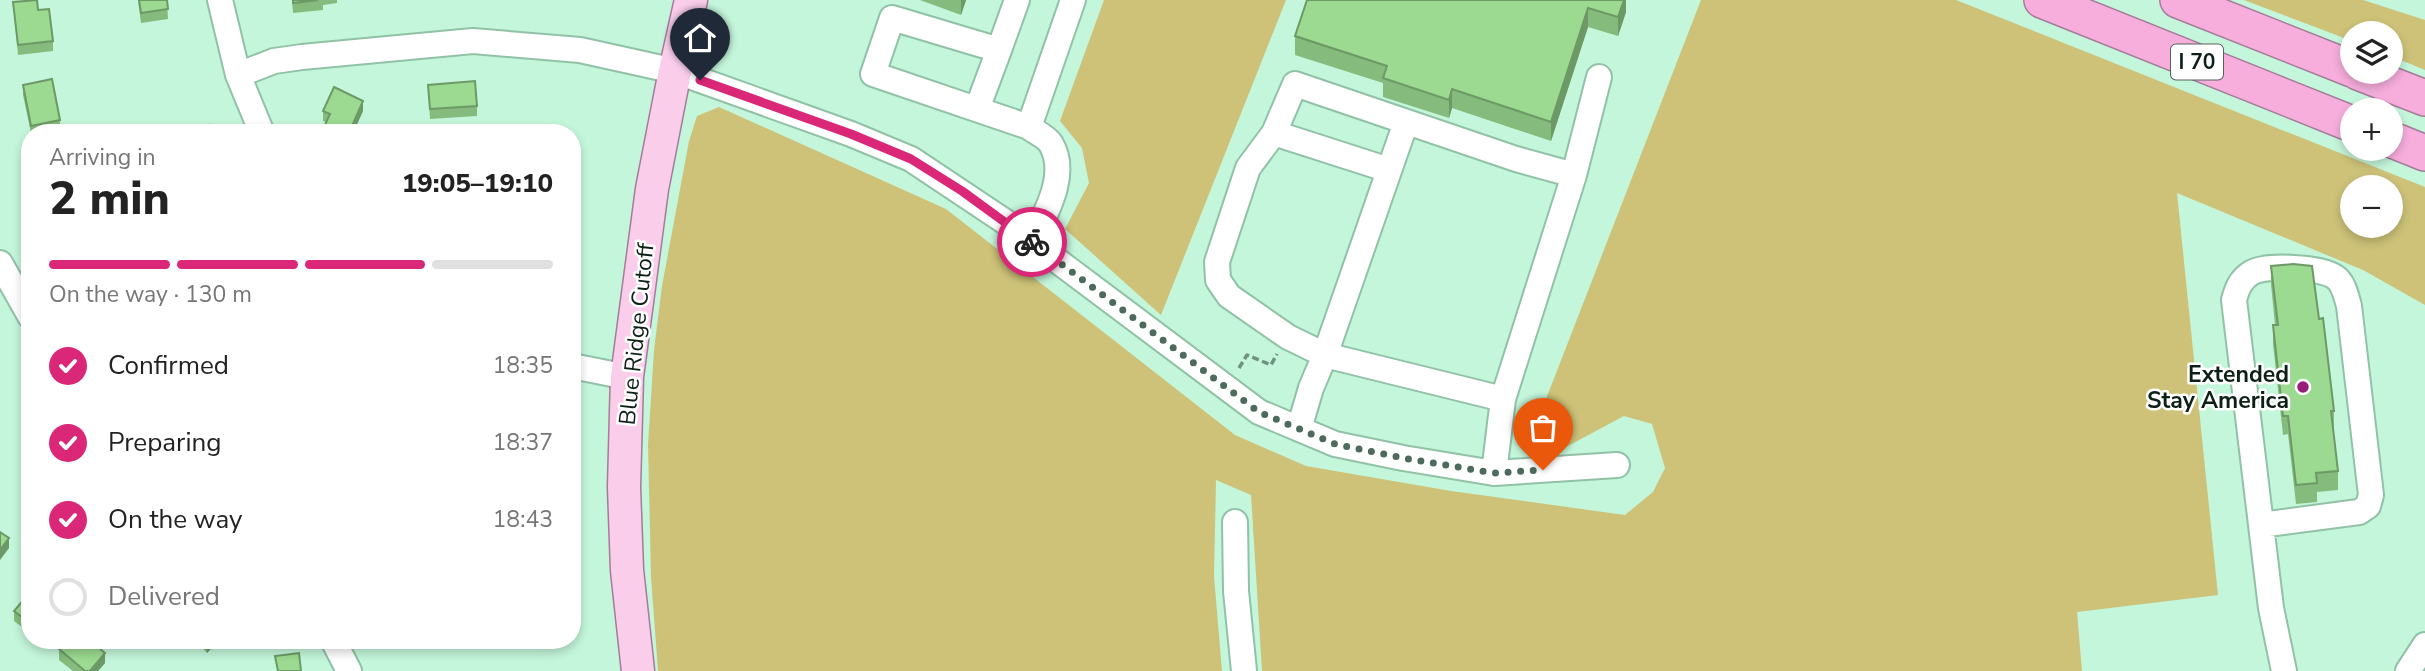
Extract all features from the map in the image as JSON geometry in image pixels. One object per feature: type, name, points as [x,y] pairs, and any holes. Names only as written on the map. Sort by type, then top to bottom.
[{"type":"highway","name":"I 70","points":[[2042,0],[2340,119]]},
{"type":"highway","name":"I 70","points":[[2178,0],[2340,64]]},
{"type":"highway","points":[[2389,84],[2425,98]]},
{"type":"highway","points":[[2403,144],[2425,153]]},
{"type":"main road","name":"Blue Ridge Cutoff","points":[[638,671],[627,570],[624,487],[627,377],[652,188],[691,0]]},
{"type":"street","points":[[220,0],[238,75],[258,124]]},
{"type":"street","points":[[977,109],[1017,0]]},
{"type":"street","points":[[1029,127],[1073,0]]},
{"type":"street","points":[[999,50],[892,18],[873,74],[1029,127],[1050,142],[1058,167],[1048,209],[1032,242]]},
{"type":"street","points":[[238,75],[274,61],[473,41],[580,50],[675,71],[851,134],[911,159],[962,191],[1259,412],[1298,429],[1335,444],[1494,473],[1617,465]]},
{"type":"street","points":[[1494,473],[1503,398],[1574,175],[1599,77]]},
{"type":"street","points":[[1503,398],[1325,355],[1288,337],[1228,296],[1218,280],[1217,262],[1248,168],[1274,133],[1295,84],[1516,159],[1574,175]]},
{"type":"street","points":[[1298,429],[1406,122]]},
{"type":"street","points":[[1274,133],[1390,170]]},
{"type":"street","points":[[0,263],[21,300]]},
{"type":"street","points":[[2262,525],[2358,512],[2368,506],[2371,495],[2348,306],[2338,278],[2322,271],[2273,268],[2252,272],[2239,285],[2234,300],[2272,608],[2284,671]]},
{"type":"street","points":[[581,368],[627,377]]},
{"type":"street","points":[[1235,522],[1236,591],[1244,671]]},
{"type":"street","points":[[2408,671],[2425,645]]},
{"type":"street","points":[[338,649],[349,671]]},
{"type":"path","points":[[1239,368],[1247,355],[1270,365],[1281,348]]},
{"type":"shaded area","points":[[1104,0],[1286,0],[1161,315],[1065,229],[1089,183],[1082,148],[1060,121]]},
{"type":"shaded area","points":[[1701,0],[1956,0],[2340,153],[2340,161],[2360,161],[2395,175],[2340,175],[2340,238],[2403,238],[2403,178],[2425,187],[2425,305],[2363,270],[2177,193],[2218,595],[2077,612],[2082,671],[1262,671],[1251,495],[1216,480],[1214,576],[1222,671],[658,671],[651,577],[648,445],[654,350],[662,286],[689,141],[697,116],[719,107],[946,209],[1235,435],[1306,466],[1451,491],[1625,515],[1653,492],[1665,468],[1652,424],[1624,416],[1564,448],[1527,448]]},
{"type":"shaded area","points":[[2244,0],[2363,0],[2425,20],[2425,70],[2403,61],[2403,21],[2340,21],[2340,36]]},
{"type":"building","points":[[37,0],[38,10],[49,9],[53,41],[18,45],[13,2]]},
{"type":"building","points":[[139,0],[167,0],[168,9],[141,13]]},
{"type":"building","points":[[293,0],[318,0],[293,3]]},
{"type":"building","points":[[1307,0],[1624,0],[1618,17],[1588,8],[1551,122],[1452,89],[1449,100],[1383,78],[1387,66],[1295,36]]},
{"type":"building","points":[[52,79],[60,120],[31,124],[23,85]]},
{"type":"building","points":[[475,81],[477,106],[430,109],[428,85]]},
{"type":"building","points":[[334,87],[363,101],[353,124],[325,124],[330,114],[323,111]]},
{"type":"building","name":"Extended Stay America","points":[[2271,266],[2312,266],[2319,319],[2323,318],[2338,471],[2316,473],[2317,483],[2296,485],[2288,416],[2283,416],[2273,325],[2278,325]]},
{"type":"building","points":[[0,532],[9,538],[0,550]]},
{"type":"building","points":[[21,603],[21,616],[14,611]]},
{"type":"building","points":[[59,649],[100,649],[105,653],[90,671],[85,671]]},
{"type":"building","points":[[299,653],[301,671],[278,671],[275,656]]},
{"type":"way so far","points":[[1032,242],[1259,412],[1335,444],[1403,458],[1494,473],[1543,470]]},
{"type":"place","name":"Extended Stay America","points":[[2303,387]]},
{"type":"route","points":[[700,80],[851,134],[911,159],[962,191],[1032,242]]}]
